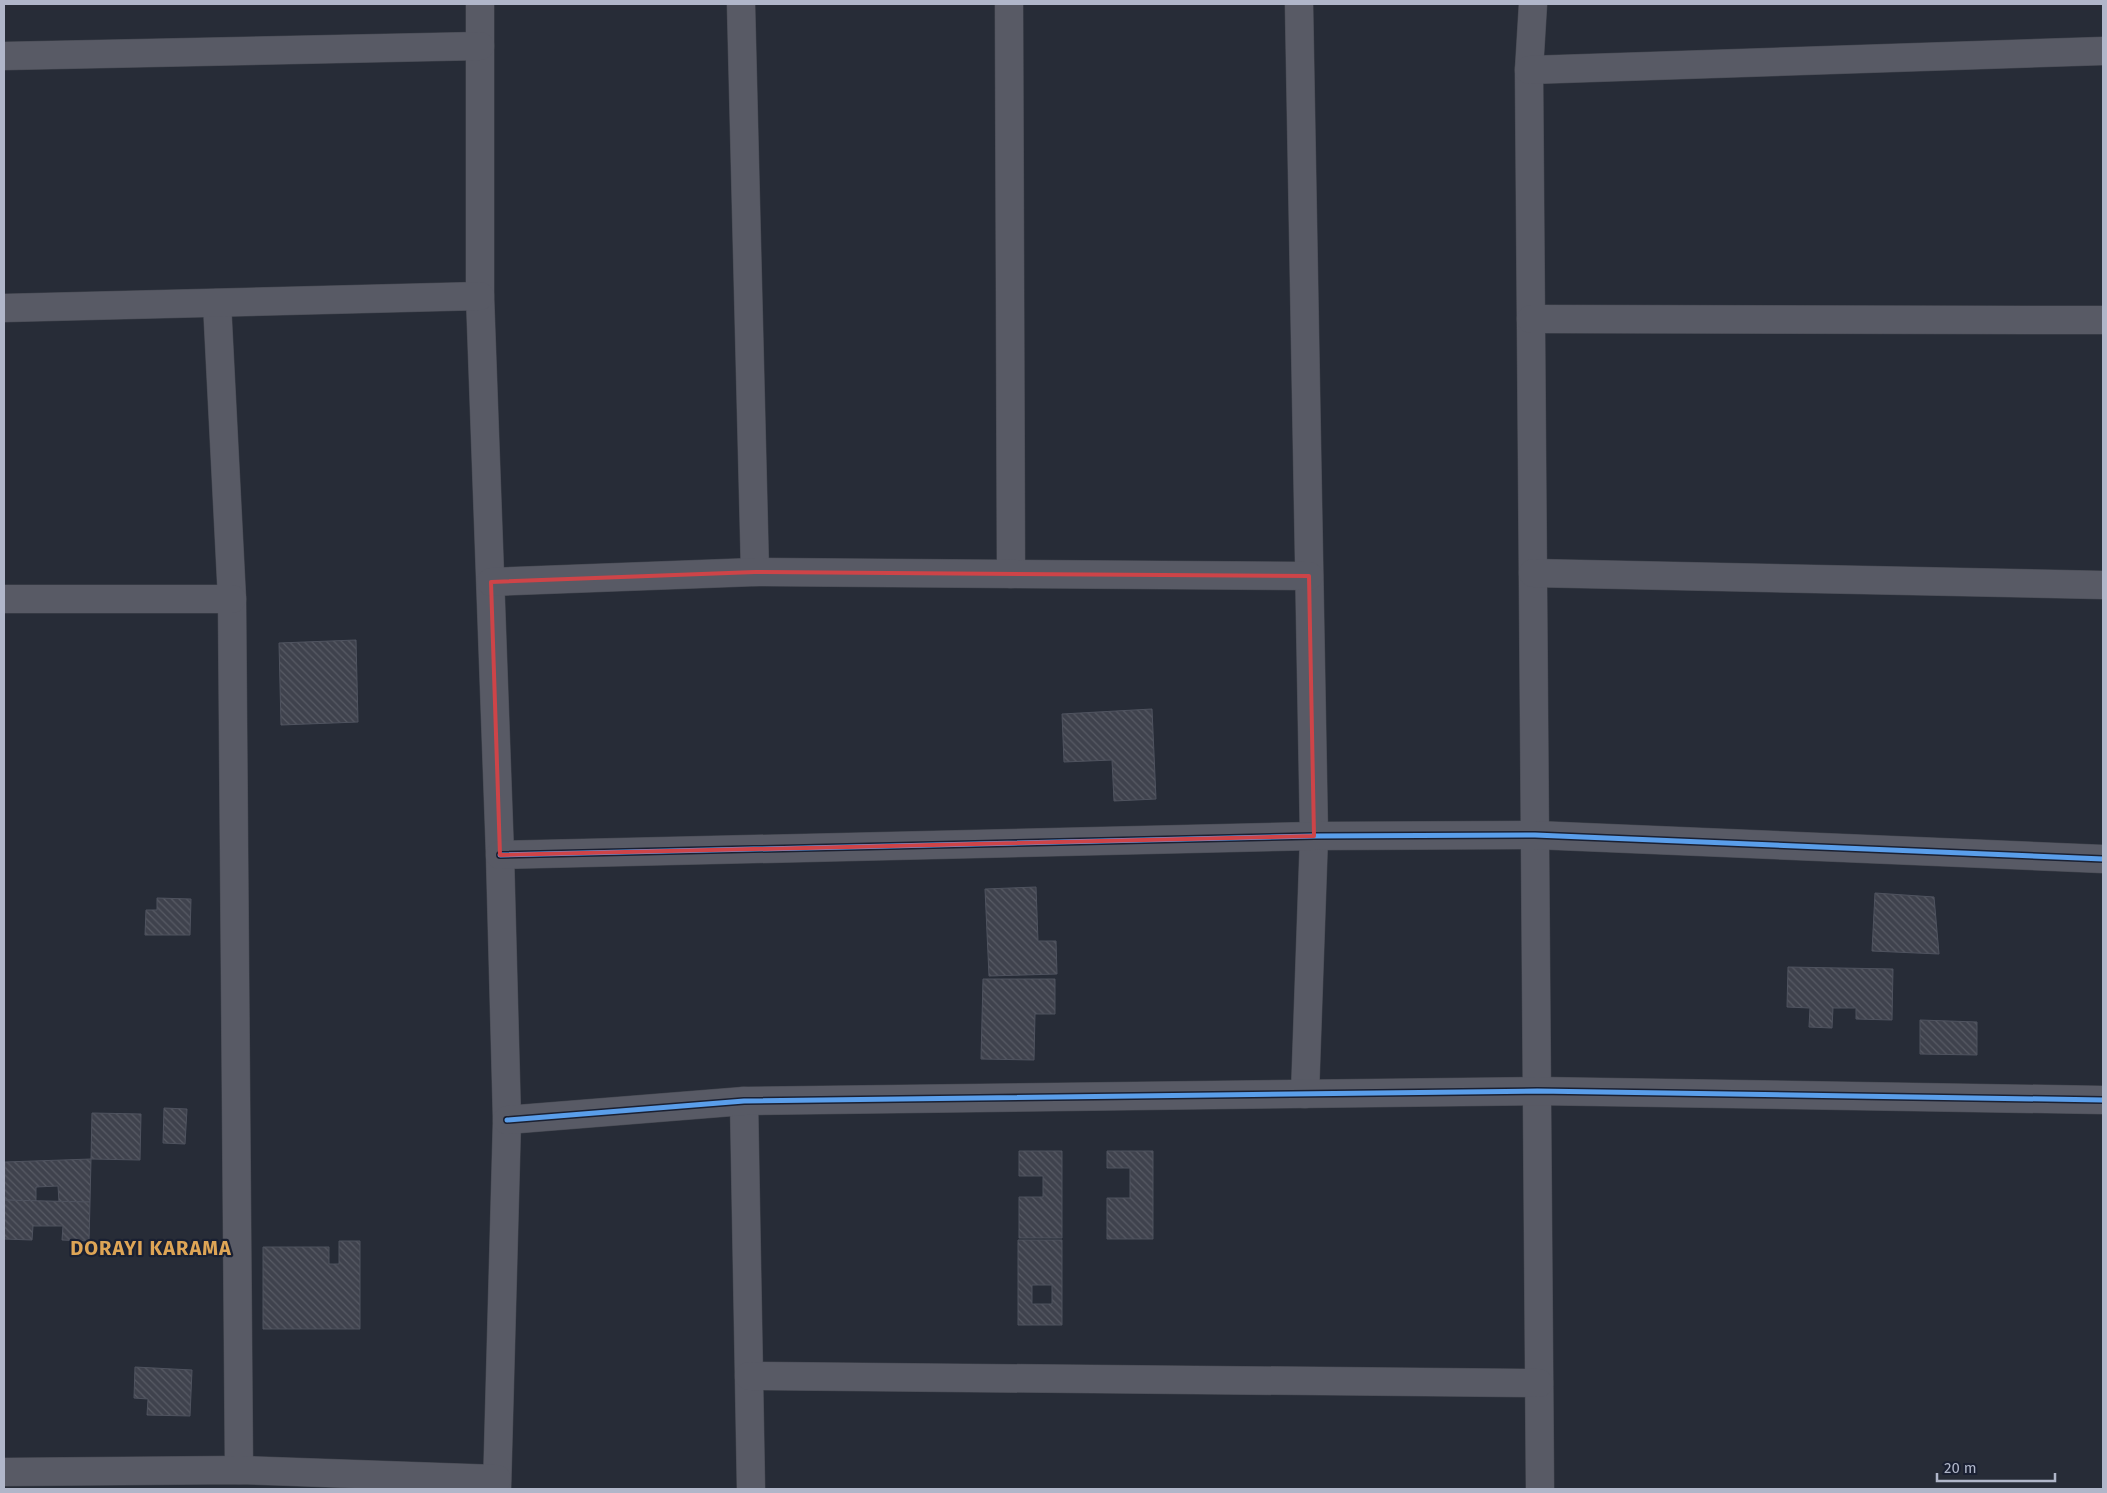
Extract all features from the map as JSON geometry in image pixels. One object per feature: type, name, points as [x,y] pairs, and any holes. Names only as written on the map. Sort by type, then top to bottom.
[{"type":"street","points":[[4,1472],[239,1470],[497,1484],[507,1120],[500,855],[480,296],[480,4]]},
{"type":"street","points":[[741,4],[755,572]]},
{"type":"street","points":[[1009,4],[1011,574]]},
{"type":"street","points":[[1299,4],[1314,836],[1305,1094]]},
{"type":"street","points":[[1533,4],[1529,70],[1540,1489]]},
{"type":"street","points":[[4,56],[480,46]]},
{"type":"street","points":[[1529,70],[2103,51]]},
{"type":"street","points":[[4,308],[480,296]]},
{"type":"street","points":[[217,303],[232,599],[239,1470]]},
{"type":"street","points":[[1531,319],[2103,320]]},
{"type":"street","points":[[491,582],[755,572],[1309,576]]},
{"type":"street","points":[[1533,573],[2103,585]]},
{"type":"street","points":[[4,599],[232,599]]},
{"type":"street","points":[[500,855],[1314,836],[1535,835],[2103,859]]},
{"type":"street","points":[[507,1120],[744,1101],[1537,1091],[2103,1100]]},
{"type":"street","points":[[744,1101],[751,1489]]},
{"type":"street","points":[[749,1376],[1539,1383]]},
{"type":"highlighted area","points":[[755,572],[1309,576],[1314,836],[500,855],[491,582]]},
{"type":"building","points":[[356,640],[358,722],[281,725],[279,643]]},
{"type":"building","points":[[1152,709],[1156,799],[1114,801],[1112,760],[1064,762],[1062,714]]},
{"type":"building","points":[[1036,887],[1038,941],[1056,941],[1057,974],[989,976],[985,889]]},
{"type":"building","points":[[1875,893],[1934,897],[1939,954],[1872,951]]},
{"type":"building","points":[[157,898],[191,899],[190,935],[145,935],[146,910],[157,910]]},
{"type":"building","points":[[1788,967],[1893,969],[1892,1020],[1856,1019],[1856,1008],[1833,1008],[1832,1028],[1809,1027],[1810,1008],[1787,1007]]},
{"type":"building","points":[[983,979],[1055,979],[1055,1014],[1035,1014],[1034,1060],[981,1059]]},
{"type":"building","points":[[1920,1020],[1977,1022],[1977,1055],[1920,1054]]},
{"type":"building","points":[[164,1108],[187,1109],[185,1144],[163,1143]]},
{"type":"building","points":[[92,1113],[141,1114],[140,1160],[91,1159]]},
{"type":"building","points":[[1019,1151],[1062,1151],[1062,1238],[1019,1238],[1019,1197],[1043,1197],[1043,1176],[1019,1176]]},
{"type":"building","points":[[1107,1151],[1153,1151],[1153,1239],[1107,1239],[1107,1198],[1130,1198],[1130,1168],[1107,1168]]},
{"type":"building","points":[[91,1159],[90,1202],[59,1202],[58,1186],[36,1187],[36,1201],[4,1200],[5,1162]]},
{"type":"building","points":[[4,1200],[90,1202],[89,1241],[62,1240],[63,1226],[33,1226],[32,1240],[4,1239]]},
{"type":"building","points":[[1018,1240],[1062,1240],[1062,1325],[1018,1325]],"holes":[[[1032,1285],[1052,1285],[1052,1304],[1032,1304]]]},
{"type":"building","points":[[339,1241],[360,1241],[360,1329],[263,1329],[263,1247],[329,1247],[329,1264],[339,1264]]},
{"type":"building","points":[[135,1367],[192,1370],[190,1416],[147,1415],[148,1399],[134,1398]]},
{"type":"cycle path","points":[[500,855],[1314,836],[1535,835],[2103,859]]},
{"type":"cycle path","points":[[507,1120],[744,1101],[1537,1091],[2103,1100]]},
{"type":"district","name":"DORAYI KARAMA","points":[[151,1248]]}]
